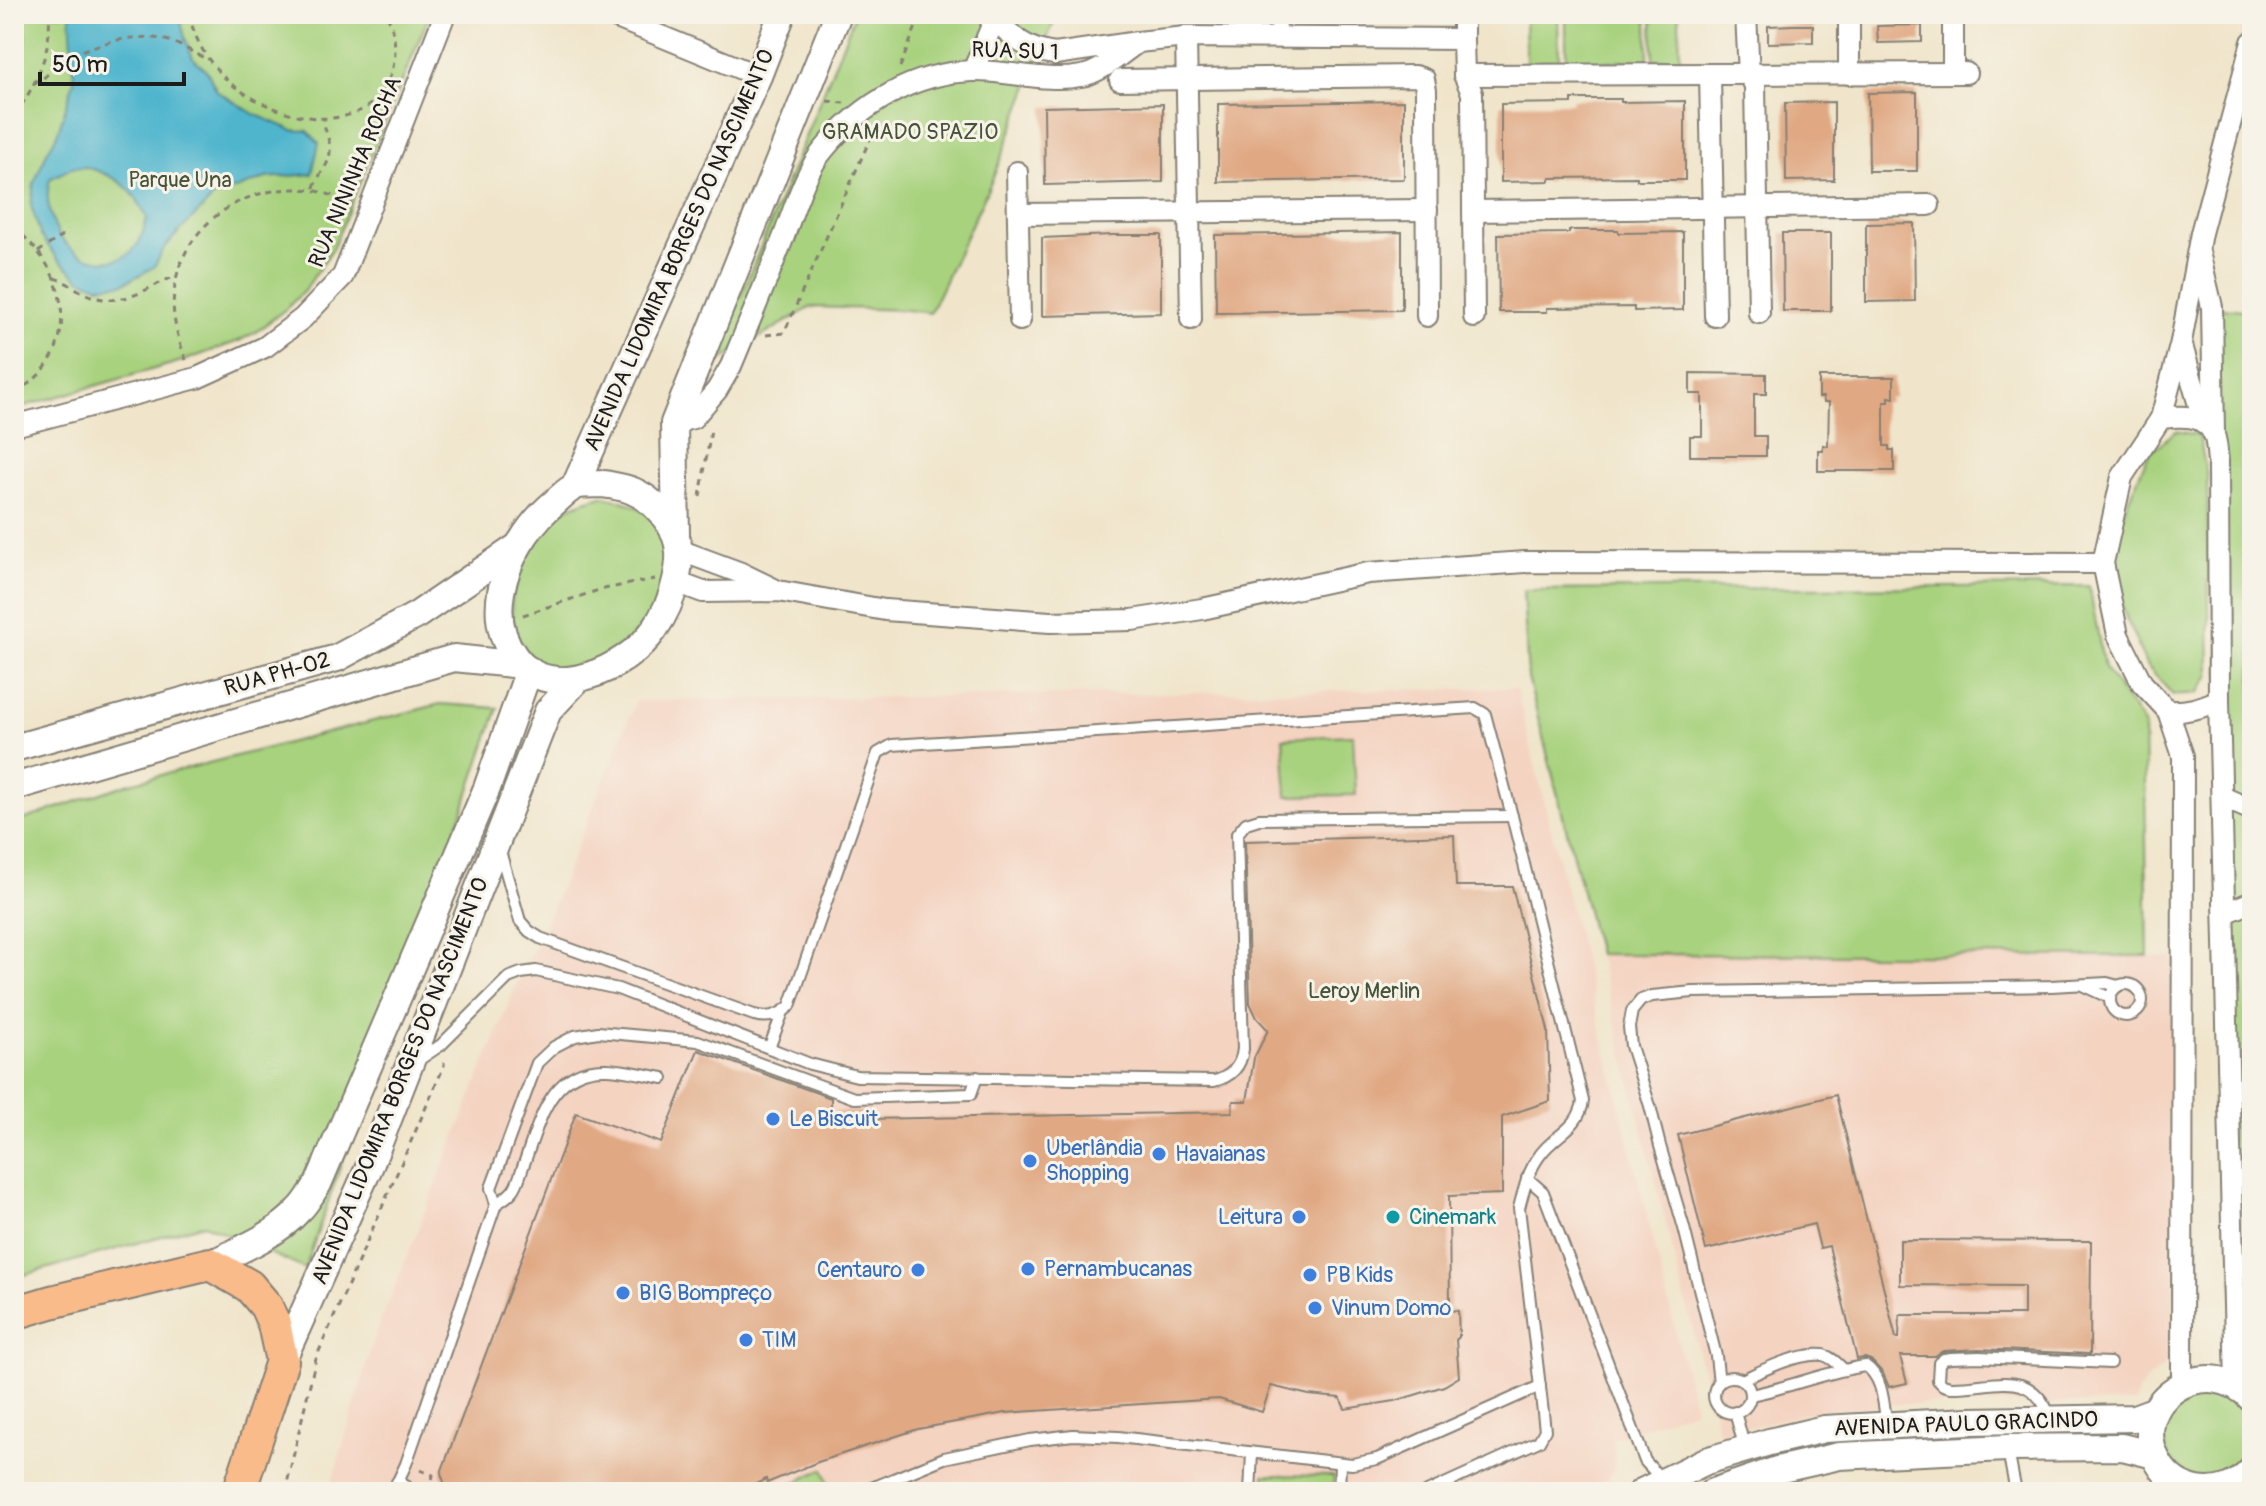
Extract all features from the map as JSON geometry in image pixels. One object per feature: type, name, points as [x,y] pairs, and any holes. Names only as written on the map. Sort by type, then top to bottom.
[{"type":"main road","points":[[14,1313],[210,1264],[249,1286],[266,1306],[274,1324],[282,1361]]},
{"type":"main road","name":"AVENIDA LIDOMIRA BORGES DO NASCIMENTO","points":[[239,1492],[282,1361]]},
{"type":"street","name":"RUA NININHA ROCHA","points":[[14,426],[197,378],[265,347],[303,318],[343,276],[445,14]]},
{"type":"street","points":[[607,14],[758,76]]},
{"type":"street","name":"AVENIDA LIDOMIRA BORGES DO NASCIMENTO","points":[[575,486],[758,76],[782,14]]},
{"type":"street","points":[[778,591],[678,542],[659,507],[633,491],[604,484],[575,486],[541,514],[517,547],[502,585],[503,634],[510,651],[525,668],[558,681],[577,680],[627,657],[653,632],[671,602],[679,567],[678,542],[674,423],[838,14]]},
{"type":"street","points":[[1463,14],[1464,75],[1472,93],[1474,317]]},
{"type":"street","points":[[1746,14],[1749,75],[1755,85],[1759,313]]},
{"type":"street","points":[[1849,14],[1849,74]]},
{"type":"street","points":[[1464,75],[1960,73],[1953,14]]},
{"type":"street","points":[[973,71],[994,16]]},
{"type":"street","name":"RUA SU 1","points":[[994,16],[1005,30],[1024,45],[1044,53],[1138,42]]},
{"type":"street","points":[[1138,42],[1186,37],[1463,39]]},
{"type":"street","points":[[1186,37],[1191,319]]},
{"type":"street","name":"RUA SU 1","points":[[674,423],[693,418],[717,390],[731,366],[800,193],[823,149],[868,106],[889,93],[941,75],[973,71],[1043,77],[1083,76],[1138,42]]},
{"type":"street","points":[[2182,1384],[2183,756],[2168,711],[2142,683],[2118,635],[2103,563],[2122,477],[2161,418],[2181,342],[2198,248],[2252,42]]},
{"type":"street","points":[[1710,75],[1715,316]]},
{"type":"street","points":[[1120,80],[1415,76],[1424,79],[1427,316]]},
{"type":"street","points":[[1017,172],[1020,320]]},
{"type":"street","points":[[1473,211],[1929,205]]},
{"type":"street","points":[[1018,214],[1427,210]]},
{"type":"street","points":[[2198,248],[2212,307],[2209,428]]},
{"type":"street","points":[[2181,342],[2218,462],[2219,700],[2244,1392],[2218,1379],[2200,1378],[2182,1384],[2167,1395],[2156,1410],[2150,1440],[2163,1470],[2175,1482],[2192,1491],[2219,1491],[2238,1483]]},
{"type":"street","points":[[2161,418],[2185,415],[2209,428]]},
{"type":"street","name":"RUA PH-02","points":[[14,748],[337,658],[417,615],[517,547]]},
{"type":"street","points":[[676,582],[703,592],[778,591],[885,610],[1064,621],[1132,620],[1202,609],[1368,573],[1525,562],[2103,563]]},
{"type":"street","name":"RUA PH-02","points":[[14,787],[454,658],[525,668]]},
{"type":"street","name":"AVENIDA LIDOMIRA BORGES DO NASCIMENTO","points":[[210,1264],[272,1232],[300,1210],[318,1184],[487,788],[525,668]]},
{"type":"street","name":"AVENIDA LIDOMIRA BORGES DO NASCIMENTO","points":[[282,1361],[371,1163],[548,711],[577,680]]},
{"type":"street","points":[[2168,711],[2186,712],[2219,700]]},
{"type":"street","points":[[2222,797],[2252,810]]},
{"type":"street","points":[[2225,913],[2252,902]]},
{"type":"street","points":[[369,1065],[407,1072]]},
{"type":"street","name":"AVENIDA PAULO GRACINDO","points":[[1653,1487],[1706,1461],[1824,1429],[2134,1418],[2156,1410]]},
{"type":"street","name":"AVENIDA PAULO GRACINDO","points":[[1713,1492],[1777,1470],[1839,1456],[2007,1448],[2122,1447],[2154,1455]]},
{"type":"lane","points":[[498,843],[514,909],[529,931],[540,938],[763,1017],[783,1012],[790,1006],[878,753],[892,745],[1475,708],[1485,714],[1583,1101],[1577,1120],[1540,1154],[1527,1178],[1519,1208],[1545,1430],[1539,1441],[1427,1492]]},
{"type":"lane","points":[[407,1072],[441,1045],[508,978],[536,971],[618,989],[810,1064],[857,1076],[1214,1081],[1231,1074],[1242,1058],[1237,834],[1246,823],[1252,820],[1512,816]]},
{"type":"lane","points":[[1716,1356],[1749,1389],[1746,1406],[1735,1412],[1718,1406],[1715,1394],[1719,1383],[1716,1356],[1684,1228],[1631,1046],[1629,1018],[1635,1005],[1652,996],[1693,992],[2107,983],[2118,986],[2128,984],[2136,988],[2141,997],[2139,1008],[2129,1015],[2119,1014],[2112,1008],[2110,998],[2118,986]]},
{"type":"lane","points":[[2082,985],[2110,998]]},
{"type":"lane","points":[[769,1048],[783,1012]]},
{"type":"lane","points":[[395,1487],[406,1464],[496,1204],[491,1188],[537,1063],[554,1047],[575,1036],[598,1032],[698,1041],[854,1098],[971,1094],[977,1077]]},
{"type":"lane","points":[[496,1204],[514,1193],[544,1109],[554,1092],[569,1079],[587,1071],[606,1069],[663,1078]]},
{"type":"lane","points":[[1527,1178],[1543,1192],[1653,1487]]},
{"type":"lane","points":[[1719,1383],[1730,1377],[1739,1378],[1813,1356],[1824,1355],[1844,1370]]},
{"type":"lane","points":[[2052,1419],[2046,1405],[2032,1388],[2007,1383],[1950,1387],[1938,1380],[1939,1363],[1944,1359],[1979,1357],[2110,1363]]},
{"type":"lane","points":[[1750,1395],[1866,1366],[1874,1372],[1881,1391],[1887,1425]]},
{"type":"lane","points":[[862,1492],[944,1458],[1030,1440],[1073,1435],[1118,1437],[1352,1464],[1377,1459],[1540,1386]]},
{"type":"lane","points":[[1735,1412],[1746,1449]]},
{"type":"lane","points":[[2007,1448],[2016,1492]]},
{"type":"lane","points":[[1250,1492],[1252,1453]]},
{"type":"lane","points":[[1339,1492],[1340,1463]]},
{"type":"lane","points":[[395,1487],[406,1486],[411,1492]]},
{"type":"path","points":[[14,115],[43,61],[49,14]]},
{"type":"path","points":[[189,14],[208,60],[235,88],[260,103],[288,114],[324,118],[357,111],[381,93],[389,80],[395,51],[394,35],[387,14]]},
{"type":"path","points":[[761,336],[784,333],[921,14]]},
{"type":"path","points":[[33,84],[42,81],[59,63],[98,46],[125,40],[154,38],[172,42],[208,60]]},
{"type":"path","points":[[313,190],[330,154],[324,118]]},
{"type":"path","points":[[186,360],[173,310],[177,276],[190,244],[213,217],[228,206],[261,192],[279,190],[313,190],[352,203],[348,214]]},
{"type":"path","points":[[14,226],[38,252],[54,278],[63,314],[62,333],[49,365],[37,378],[14,392]]},
{"type":"path","points":[[38,252],[68,232]]},
{"type":"path","points":[[54,278],[93,297],[107,299],[135,295],[177,276]]},
{"type":"path","points":[[698,507],[710,432],[717,418]]},
{"type":"path","points":[[285,1492],[316,1358],[444,1066],[441,1045]]},
{"type":"path","points":[[406,1464],[433,1475],[430,1492]]},
{"type":"shaded area","name":"Uberlândia Shopping","points":[[1516,688],[1695,1409],[1612,1439],[1614,1467],[1598,1489],[1593,1492],[329,1492],[373,1341],[521,973],[540,938],[636,701]]},
{"type":"shaded area","points":[[1598,954],[2174,957],[2174,1358],[2145,1381],[2135,1403],[1899,1404],[1811,1413],[1719,1434]]},
{"type":"green space","name":"Parque Una","points":[[14,14],[430,14],[333,248],[305,290],[287,308],[239,341],[186,360],[14,409]]},
{"type":"green space","name":"GRAMADO SPAZIO","points":[[855,14],[1057,14],[993,178],[930,313],[811,307],[713,365]]},
{"type":"green space","points":[[1525,14],[1558,14],[1559,62],[1526,63]]},
{"type":"green space","points":[[1566,14],[1647,14],[1648,61],[1566,62]]},
{"type":"green space","points":[[1652,14],[1679,14],[1680,59],[1653,60]]},
{"type":"green space","points":[[2212,307],[2252,311],[2252,1403],[2236,1385]]},
{"type":"green space","points":[[2176,431],[2199,435],[2207,477],[2210,675],[2198,693],[2173,695],[2146,665],[2123,610],[2114,558],[2123,512],[2149,453]]},
{"type":"green space","points":[[603,496],[636,507],[657,525],[666,550],[662,589],[644,624],[615,650],[578,665],[555,668],[530,656],[515,629],[512,596],[516,580],[529,549],[549,523],[574,505]]},
{"type":"green space","points":[[2089,586],[2104,667],[2144,724],[2148,956],[1598,954],[1528,678],[1523,590]]},
{"type":"green space","points":[[440,704],[498,708],[305,1269],[204,1224],[14,1278],[14,823],[130,783]]},
{"type":"green space","points":[[1353,735],[1356,795],[1287,796],[1283,738]]},
{"type":"green space","points":[[2208,1390],[2225,1394],[2240,1403],[2249,1418],[2253,1435],[2249,1452],[2240,1467],[2225,1476],[2208,1480],[2191,1476],[2176,1467],[2167,1452],[2163,1435],[2167,1418],[2176,1403],[2191,1394]]},
{"type":"green space","points":[[823,1469],[832,1492],[776,1492]]},
{"type":"green space","points":[[1264,1475],[1334,1476],[1333,1492],[1264,1492]]},
{"type":"sand","points":[[14,14],[21,14],[26,34],[22,53],[14,64]]},
{"type":"water","points":[[70,14],[179,14],[193,58],[207,71],[217,91],[254,114],[292,130],[308,131],[319,143],[312,174],[266,178],[214,197],[163,250],[155,266],[122,284],[99,286],[80,279],[58,259],[41,236],[31,206],[34,183],[57,135],[74,81]],"holes":[[[86,167],[115,179],[130,191],[147,218],[134,249],[112,260],[92,259],[74,250],[59,235],[49,207],[50,179],[71,168]]]},
{"type":"building","points":[[1813,25],[1813,42],[1768,43],[1768,26]]},
{"type":"building","points":[[1922,25],[1922,42],[1878,43],[1877,26]]},
{"type":"building","points":[[1917,92],[1917,171],[1869,171],[1868,93]]},
{"type":"building","points":[[1572,99],[1685,101],[1685,180],[1637,180],[1637,177],[1501,182],[1501,104],[1572,103]]},
{"type":"building","points":[[1404,101],[1404,179],[1218,182],[1218,104]]},
{"type":"building","points":[[1834,102],[1834,180],[1786,181],[1785,103]]},
{"type":"building","points":[[1163,104],[1163,182],[1045,185],[1044,107]]},
{"type":"building","points":[[1914,223],[1915,301],[1866,302],[1866,224]]},
{"type":"building","points":[[1569,230],[1683,232],[1683,310],[1634,311],[1634,307],[1499,312],[1498,234],[1569,233]]},
{"type":"building","points":[[1402,232],[1402,310],[1216,313],[1215,235]]},
{"type":"building","points":[[1782,233],[1831,233],[1831,311],[1783,311]]},
{"type":"building","points":[[1161,235],[1161,313],[1042,316],[1042,238]]},
{"type":"building","points":[[1690,373],[1766,374],[1766,394],[1754,394],[1754,436],[1766,436],[1766,456],[1690,456],[1690,436],[1702,436],[1702,394],[1690,394]]},
{"type":"building","points":[[1819,377],[1894,377],[1894,398],[1889,397],[1889,402],[1884,402],[1884,446],[1894,450],[1894,471],[1818,471],[1818,450],[1823,450],[1823,445],[1828,446],[1829,402],[1819,397]]},
{"type":"building","name":"Uberlândia Shopping","points":[[1454,835],[1456,886],[1512,886],[1548,1030],[1550,1101],[1502,1117],[1502,1194],[1449,1196],[1450,1310],[1458,1311],[1459,1337],[1456,1340],[1459,1377],[1444,1386],[1395,1401],[1345,1409],[1340,1398],[1271,1386],[1262,1412],[1219,1399],[1005,1413],[918,1429],[818,1462],[767,1483],[766,1479],[740,1492],[459,1492],[446,1488],[441,1473],[576,1113],[661,1143],[698,1050],[831,1098],[831,1112],[870,1111],[868,1119],[1232,1112],[1233,1101],[1247,1101],[1254,1058],[1268,1030],[1257,1018],[1250,1003],[1245,841]]},
{"type":"building","points":[[1836,1095],[1896,1338],[1899,1338],[1900,1315],[2024,1315],[2024,1286],[1900,1285],[1900,1240],[2091,1241],[2090,1354],[1979,1349],[1943,1351],[1935,1356],[1900,1356],[1907,1383],[1889,1387],[1883,1373],[1871,1360],[1857,1359],[1829,1246],[1820,1248],[1814,1224],[1706,1250],[1678,1135]]},
{"type":"place","name":"Le Biscuit","points":[[773,1119]]},
{"type":"place","name":"Havaianas","points":[[1159,1154]]},
{"type":"place","name":"Uberlândia Shopping","points":[[1030,1161]]},
{"type":"place","name":"Leitura","points":[[1299,1217]]},
{"type":"place","name":"Cinemark","points":[[1393,1217]]},
{"type":"place","name":"Pernambucanas","points":[[1028,1269]]},
{"type":"place","name":"Centauro","points":[[918,1270]]},
{"type":"place","name":"PB Kids","points":[[1310,1275]]},
{"type":"place","name":"BIG Bompreço","points":[[623,1293]]},
{"type":"place","name":"Vinum Domo","points":[[1315,1308]]},
{"type":"place","name":"TIM","points":[[746,1340]]},
{"type":"park label","name":"Leroy Merlin","points":[[1364,991]]}]
